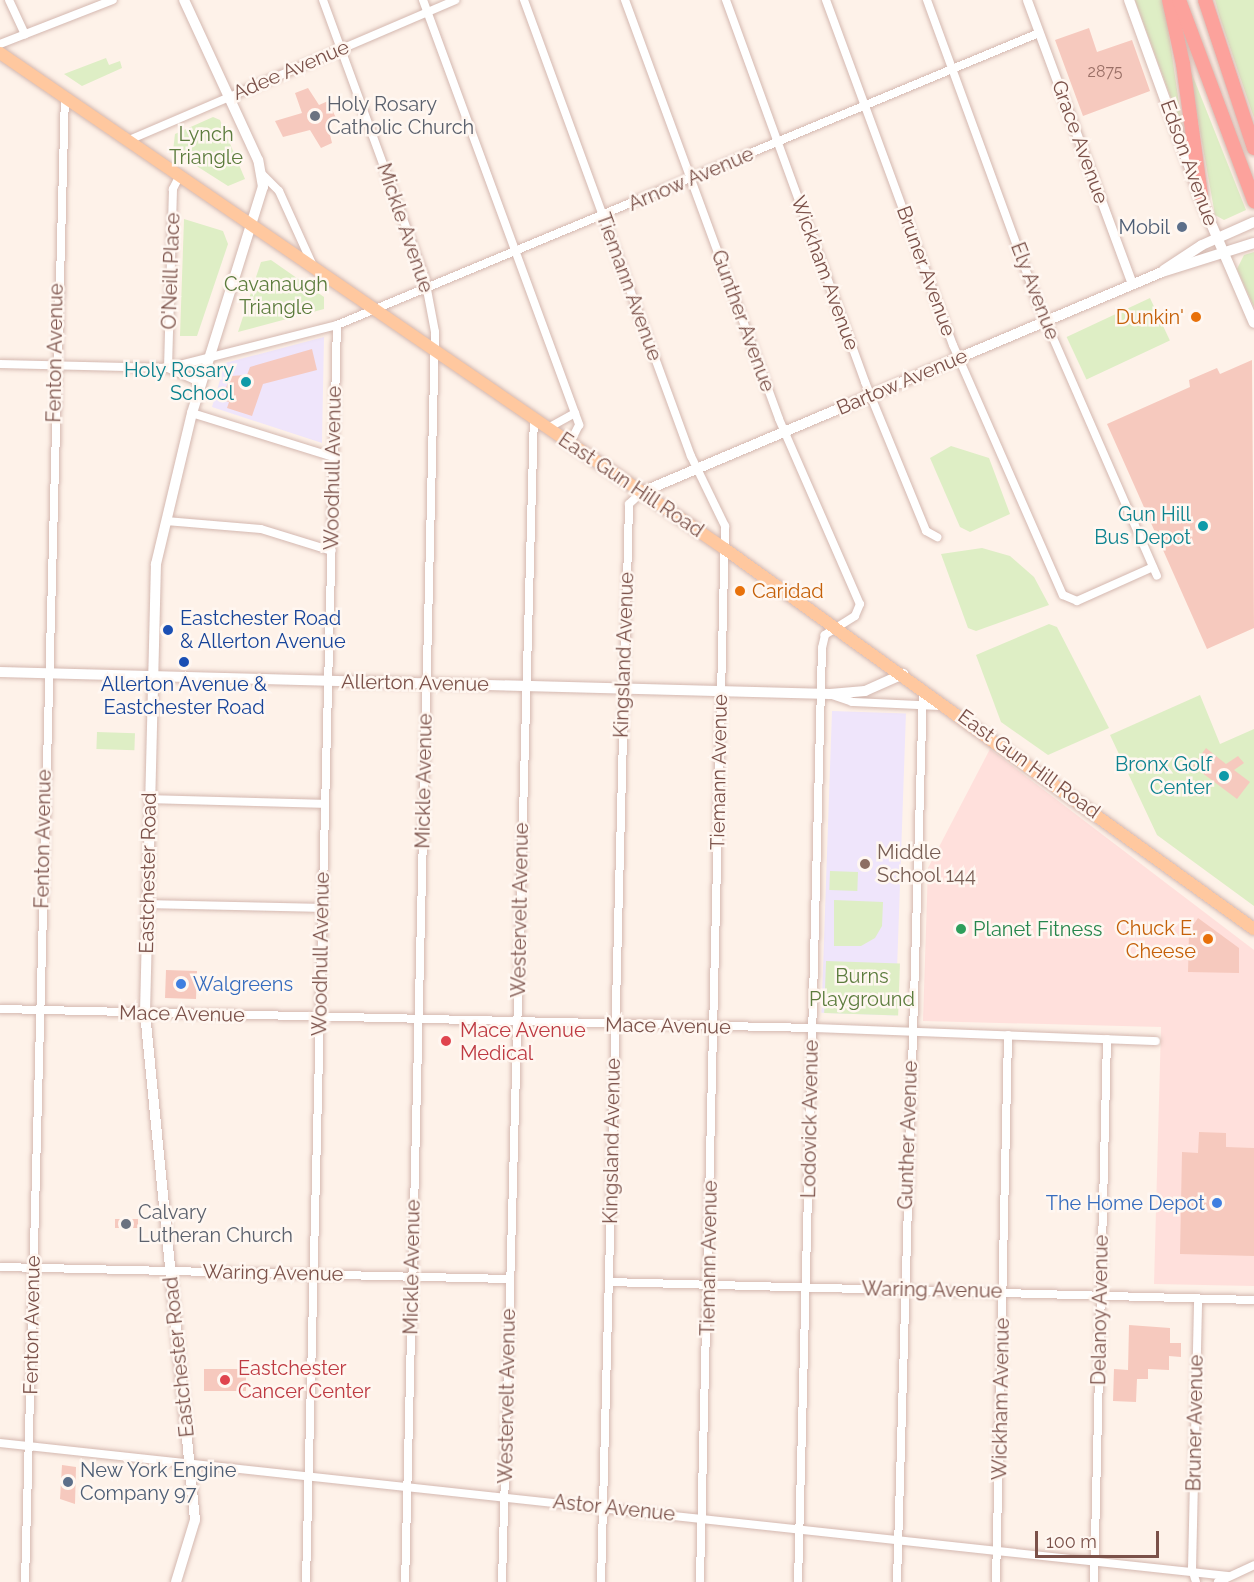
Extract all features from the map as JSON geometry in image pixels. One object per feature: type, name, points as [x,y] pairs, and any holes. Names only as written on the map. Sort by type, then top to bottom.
[{"type":"highway","points":[[1169,0],[1183,64],[1200,196]]},
{"type":"highway","points":[[1179,0],[1253,199]]},
{"type":"highway","points":[[1201,0],[1220,46]]},
{"type":"highway","points":[[1205,0],[1254,148]]},
{"type":"main road","points":[[184,0],[262,174]]},
{"type":"main road","name":"Edson Avenue","points":[[1129,0],[1200,196],[1254,323]]},
{"type":"main road","name":"East Gun Hill Road","points":[[0,53],[376,309],[923,687],[1254,929]]},
{"type":"main road","name":"Eastchester Road","points":[[176,1582],[195,1520],[145,1013],[156,564],[192,413],[252,226],[262,174]]},
{"type":"main road","name":"Bartow Avenue","points":[[1162,272],[1217,238],[1254,222]]},
{"type":"main road","name":"Bartow Avenue","points":[[642,492],[1132,284],[1162,272],[1254,243]]},
{"type":"main road","name":"Allerton Avenue","points":[[0,672],[722,689],[826,694],[865,691],[903,674]]},
{"type":"street","points":[[9,0],[25,35]]},
{"type":"street","points":[[0,44],[113,0]]},
{"type":"street","name":"Mickle Avenue","points":[[323,0],[428,289],[435,350],[405,1582]]},
{"type":"street","points":[[423,0],[579,425],[570,443]]},
{"type":"street","name":"Adee Avenue","points":[[129,140],[455,0]]},
{"type":"street","name":"Tiemann Avenue","points":[[524,0],[698,469],[725,526],[700,1582]]},
{"type":"street","name":"Gunther Avenue","points":[[625,0],[785,432],[860,604],[855,616],[837,627]]},
{"type":"street","name":"Wickham Avenue","points":[[726,0],[871,395],[926,531],[937,537]]},
{"type":"street","name":"Bruner Avenue","points":[[826,0],[959,358],[1063,595],[1070,600],[1153,567]]},
{"type":"street","name":"Ely Avenue","points":[[927,0],[1046,321],[1157,576]]},
{"type":"street","name":"Grace Avenue","points":[[1027,0],[1132,284]]},
{"type":"street","name":"Arnow Avenue","points":[[0,364],[168,368],[210,355],[337,325],[604,216],[1039,33]]},
{"type":"street","name":"Fenton Avenue","points":[[25,1582],[55,365],[65,97]]},
{"type":"street","points":[[262,174],[281,195],[314,267]]},
{"type":"street","name":"O'Neill Place","points":[[168,368],[173,189],[180,175]]},
{"type":"street","name":"Woodhull Avenue","points":[[306,1582],[337,325]]},
{"type":"street","name":"Arnow Avenue","points":[[168,368],[201,383]]},
{"type":"street","points":[[192,413],[333,457]]},
{"type":"street","points":[[549,428],[575,413]]},
{"type":"street","name":"Westervelt Avenue","points":[[502,1582],[534,418]]},
{"type":"street","name":"Kingsland Avenue","points":[[601,1582],[628,504],[642,492]]},
{"type":"street","points":[[166,521],[261,529],[332,551]]},
{"type":"street","name":"Lodovick Avenue","points":[[798,1582],[812,1028],[826,694],[823,642],[837,627]]},
{"type":"street","name":"Gunther Avenue","points":[[897,1582],[903,1289],[923,687]]},
{"type":"street","name":"Allerton Avenue","points":[[826,694],[852,702],[948,706]]},
{"type":"street","points":[[150,799],[325,804]]},
{"type":"street","points":[[148,904],[322,908]]},
{"type":"street","name":"Mace Avenue","points":[[0,1009],[812,1028],[1156,1041]]},
{"type":"street","name":"Wickham Avenue","points":[[996,1582],[1008,1035]]},
{"type":"street","name":"Delanoy Avenue","points":[[1094,1582],[1107,1039]]},
{"type":"street","name":"Waring Avenue","points":[[0,1267],[510,1280]]},
{"type":"street","name":"Waring Avenue","points":[[609,1282],[1254,1300]]},
{"type":"street","name":"Bruner Avenue","points":[[1196,1582],[1192,1569],[1198,1299]]},
{"type":"street","name":"Astor Avenue","points":[[0,1443],[1192,1569],[1228,1576]]},
{"type":"street","points":[[1218,1582],[1254,1565]]},
{"type":"shaded area","points":[[324,337],[322,443],[212,407],[225,363]]},
{"type":"shaded area","name":"Middle School 144","points":[[832,711],[906,714],[895,1015],[821,1013]]},
{"type":"shaded area","points":[[990,749],[1254,950],[1254,1286],[1154,1284],[1161,1027],[923,1021],[928,868]]},
{"type":"green space","points":[[1135,0],[1164,0],[1183,131]]},
{"type":"green space","points":[[1215,0],[1254,0],[1254,118],[1220,18]]},
{"type":"green space","points":[[106,58],[109,65],[120,61],[122,68],[82,86],[64,74]]},
{"type":"green space","points":[[1188,64],[1246,210],[1224,220],[1215,215]]},
{"type":"green space","name":"Lynch Triangle","points":[[213,117],[220,120],[245,179],[228,186],[173,151],[175,134]]},
{"type":"green space","points":[[184,219],[223,231],[228,244],[197,336],[180,336]]},
{"type":"green space","points":[[1254,252],[1254,307],[1237,269],[1244,255]]},
{"type":"green space","name":"Cavanaugh Triangle","points":[[271,260],[324,297],[324,309],[238,332],[261,262]]},
{"type":"green space","points":[[1150,298],[1170,341],[1086,379],[1067,337]]},
{"type":"green space","points":[[951,446],[989,458],[1010,514],[970,532],[960,527],[930,458]]},
{"type":"green space","points":[[982,548],[1010,556],[1034,577],[1049,605],[976,631],[968,628],[941,554]]},
{"type":"green space","points":[[1049,624],[1057,627],[1109,728],[1048,755],[1001,722],[976,655]]},
{"type":"green space","points":[[1200,695],[1220,744],[1254,729],[1254,906],[1157,835],[1110,735]]},
{"type":"green space","points":[[97,732],[135,733],[134,750],[96,749]]},
{"type":"green space","points":[[830,871],[858,872],[857,891],[829,890]]},
{"type":"green space","points":[[834,900],[883,902],[882,926],[875,938],[861,946],[834,946]]},
{"type":"green space","name":"Burns Playground","points":[[826,961],[900,964],[898,1016],[824,1013]]},
{"type":"building","points":[[1089,28],[1097,52],[1132,40],[1150,91],[1083,116],[1055,40]]},
{"type":"building","name":"Holy Rosary Catholic Church","points":[[308,88],[319,105],[328,101],[336,118],[327,122],[332,143],[321,148],[310,130],[283,137],[275,121],[302,113],[295,93]]},
{"type":"building","name":"Holy Rosary School","points":[[312,349],[317,370],[263,384],[252,416],[227,408],[229,402],[222,400],[230,376],[247,375],[250,367]]},
{"type":"building","name":"Gun Hill Bus Depot","points":[[1252,360],[1254,628],[1207,649],[1107,424],[1190,387],[1189,380],[1217,368],[1220,374]]},
{"type":"building","name":"Bronx Golf Center","points":[[1206,748],[1226,764],[1238,756],[1244,763],[1234,770],[1250,782],[1237,799],[1193,766]]},
{"type":"building","name":"Chuck E. Cheese","points":[[1198,918],[1239,948],[1239,973],[1188,972],[1189,931]]},
{"type":"building","name":"Walgreens","points":[[166,970],[197,971],[196,999],[165,998]]},
{"type":"building","name":"The Home Depot","points":[[1199,1132],[1226,1133],[1226,1147],[1254,1148],[1254,1256],[1180,1254],[1182,1152],[1198,1153]]},
{"type":"building","name":"Calvary Lutheran Church","points":[[115,1219],[138,1219],[138,1228],[115,1228]]},
{"type":"building","points":[[1129,1325],[1170,1328],[1170,1343],[1181,1343],[1181,1357],[1169,1356],[1169,1370],[1148,1369],[1148,1379],[1137,1379],[1136,1402],[1113,1401],[1114,1369],[1128,1370]]},
{"type":"building","name":"Eastchester Cancer Center","points":[[204,1369],[246,1369],[246,1391],[204,1391]]},
{"type":"building","name":"New York Engine Company 97","points":[[62,1465],[76,1467],[75,1504],[60,1499]]},
{"type":"place","name":"Holy Rosary Catholic Church","points":[[315,116]]},
{"type":"place","name":"Mobil","points":[[1182,227]]},
{"type":"place","name":"Dunkin'","points":[[1196,317]]},
{"type":"place","name":"Holy Rosary School","points":[[246,382]]},
{"type":"place","name":"Gun Hill Bus Depot","points":[[1203,526]]},
{"type":"place","name":"Caridad","points":[[740,591]]},
{"type":"place","name":"Eastchester Road & Allerton Avenue","points":[[168,630]]},
{"type":"place","name":"Allerton Avenue & Eastchester Road","points":[[184,662]]},
{"type":"place","name":"Bronx Golf Center","points":[[1224,776]]},
{"type":"place","name":"Middle School 144","points":[[865,864]]},
{"type":"place","name":"Planet Fitness","points":[[961,929]]},
{"type":"place","name":"Chuck E. Cheese","points":[[1208,939]]},
{"type":"place","name":"Walgreens","points":[[181,984]]},
{"type":"place","name":"Mace Avenue Medical","points":[[446,1041]]},
{"type":"place","name":"The Home Depot","points":[[1217,1203]]},
{"type":"place","name":"Calvary Lutheran Church","points":[[126,1224]]},
{"type":"place","name":"Eastchester Cancer Center","points":[[225,1380]]},
{"type":"place","name":"New York Engine Company 97","points":[[68,1482]]}]
